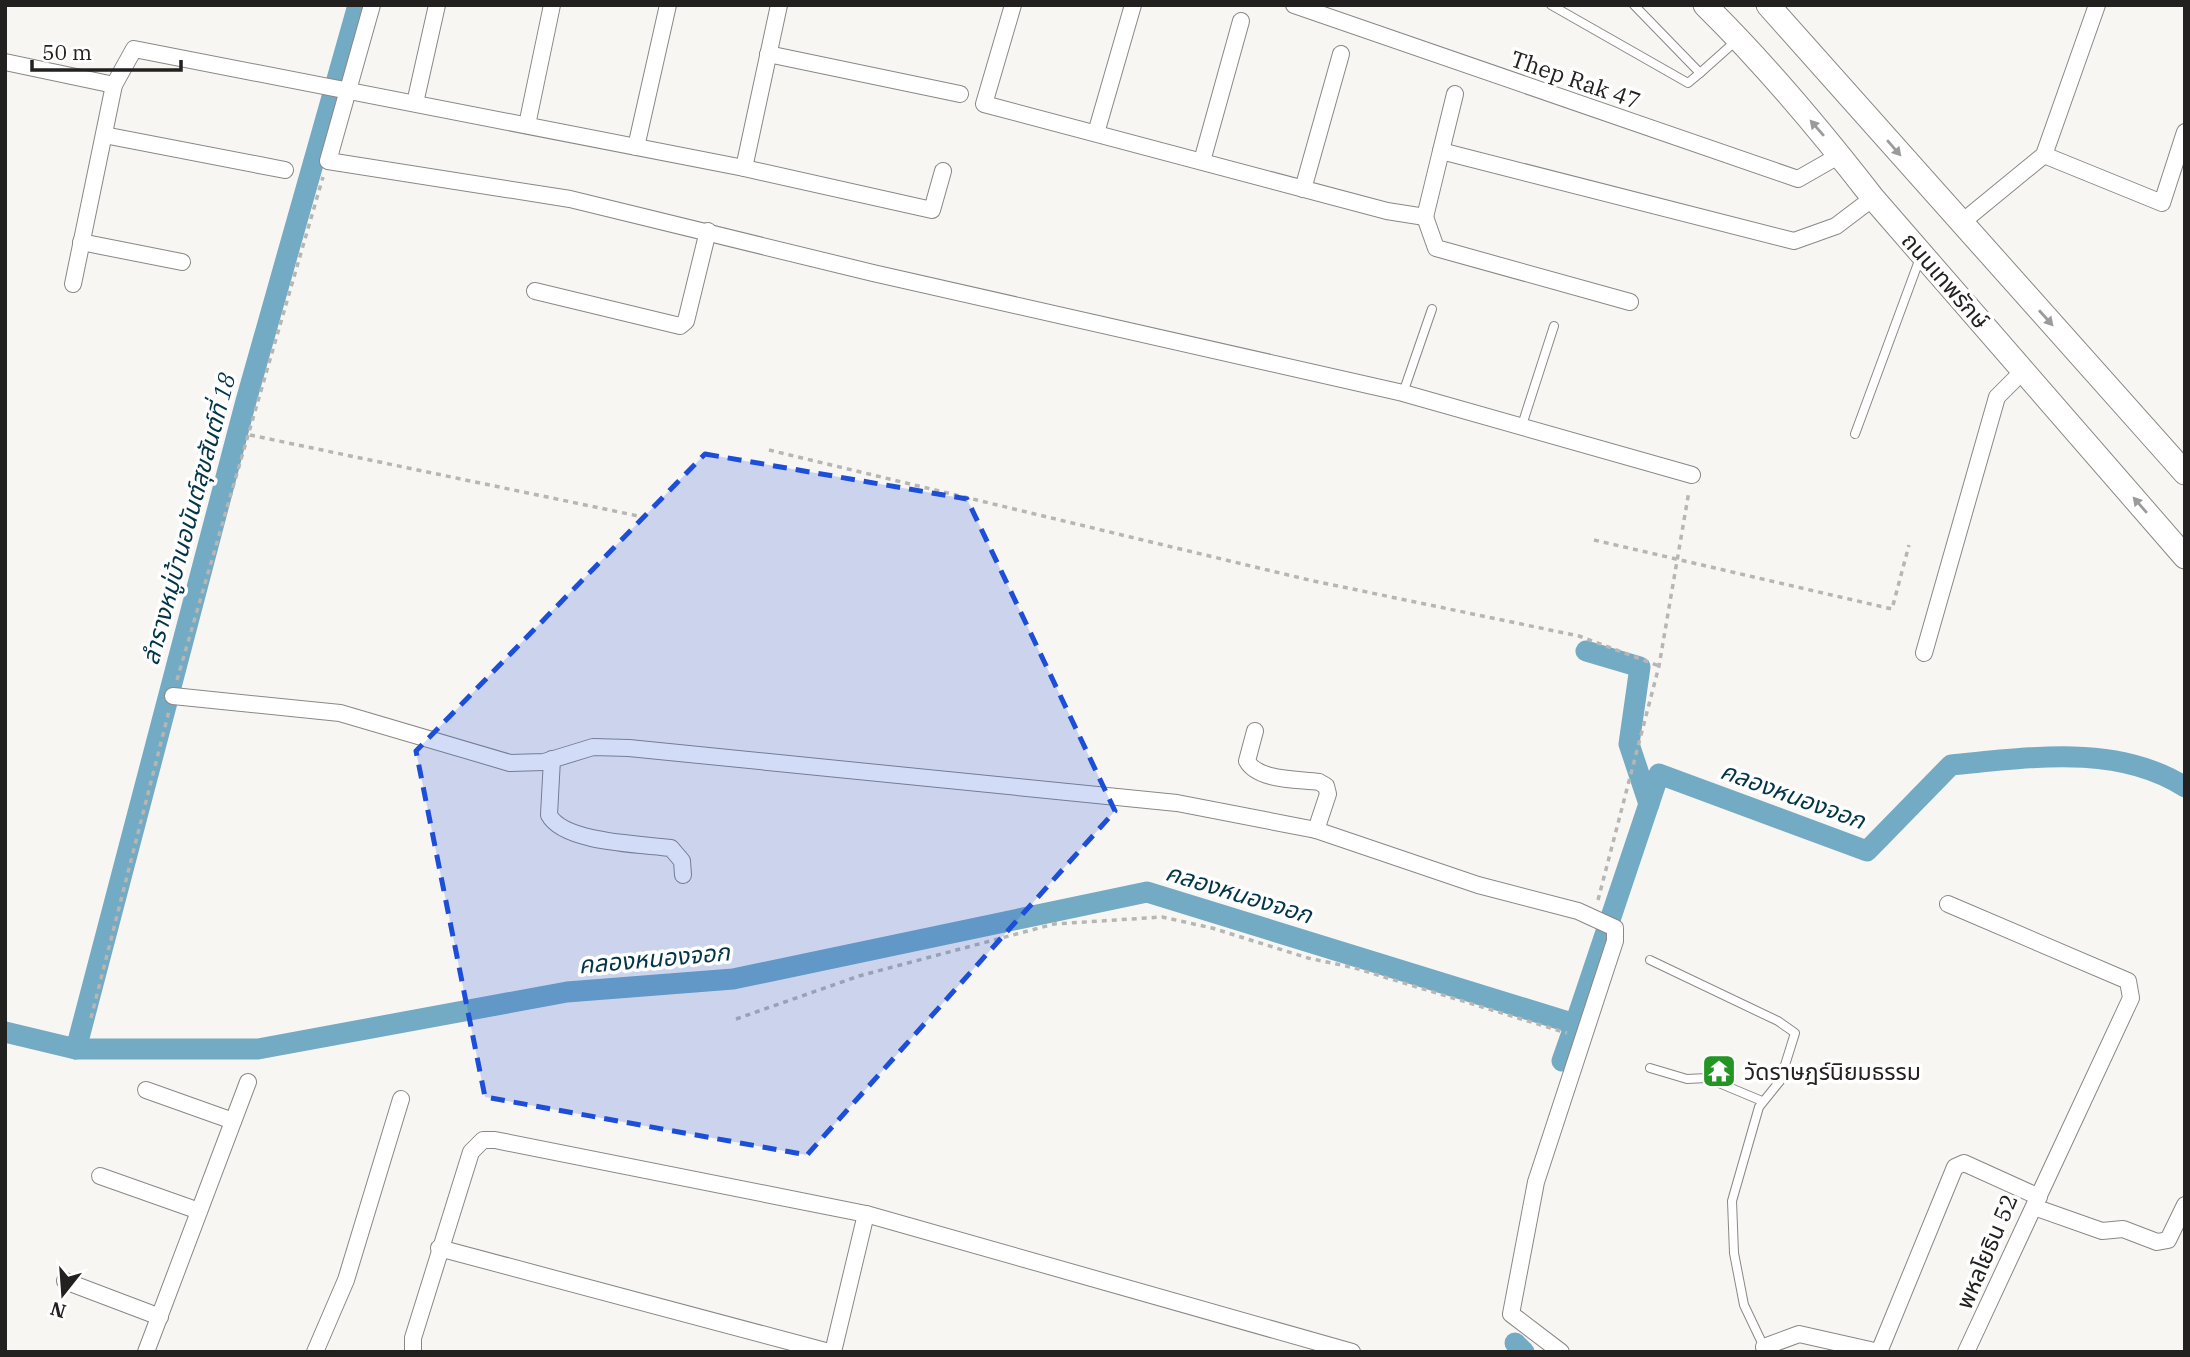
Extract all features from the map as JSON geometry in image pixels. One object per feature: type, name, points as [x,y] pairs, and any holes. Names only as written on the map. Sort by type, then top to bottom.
[{"type":"main road","name":"ถนนเทพรักษ์","points":[[1705,5],[1739,38],[1840,155],[1873,198],[1922,251],[2185,557]]},
{"type":"main road","points":[[1768,5],[2185,473]]},
{"type":"street","points":[[372,5],[345,89],[328,161],[570,199],[873,273],[1403,393],[1692,475]]},
{"type":"street","points":[[415,103],[437,5]]},
{"type":"street","points":[[527,125],[552,5]]},
{"type":"street","points":[[636,147],[668,5]]},
{"type":"street","points":[[744,168],[779,5]]},
{"type":"street","points":[[1013,5],[984,104],[1387,211],[1425,216]]},
{"type":"street","points":[[1096,133],[1133,5]]},
{"type":"street","name":"Thep Rak 47","points":[[1294,5],[1798,179],[1840,155]]},
{"type":"street","points":[[1961,223],[2044,155],[2096,5]]},
{"type":"street","points":[[1202,161],[1241,21]]},
{"type":"street","points":[[73,284],[114,85],[134,49],[744,168],[932,210],[943,170]]},
{"type":"street","points":[[768,54],[960,94]]},
{"type":"street","points":[[1303,189],[1341,54]]},
{"type":"street","points":[[6,67],[114,85]]},
{"type":"street","points":[[1455,94],[1425,216],[1436,248],[1630,302]]},
{"type":"street","points":[[2044,155],[2162,203],[2185,132]]},
{"type":"street","points":[[104,135],[285,170]]},
{"type":"street","points":[[1441,151],[1794,242],[1836,226],[1873,198]]},
{"type":"street","points":[[535,291],[680,326],[686,321],[708,231]]},
{"type":"street","points":[[81,242],[182,262]]},
{"type":"street","points":[[1924,653],[1997,397],[2024,370]]},
{"type":"street","points":[[173,695],[340,713],[510,764],[523,765],[593,747],[629,748],[822,765],[1177,803],[1316,830],[1478,885],[1594,917],[1615,928],[1611,957],[1582,1037],[1536,1182],[1511,1314],[1561,1352]]},
{"type":"street","points":[[1255,731],[1247,761],[1250,767],[1259,773],[1319,782],[1326,786],[1328,794],[1316,830]]},
{"type":"street","points":[[552,759],[550,815],[554,823],[575,835],[671,848],[682,861],[682,876]]},
{"type":"street","points":[[1948,904],[2128,981],[2131,998],[2037,1202],[2102,1231],[2123,1229],[2157,1242],[2168,1240],[2185,1205]]},
{"type":"street","points":[[146,1352],[248,1082]]},
{"type":"street","points":[[146,1090],[233,1121]]},
{"type":"street","points":[[315,1352],[346,1280],[401,1099]]},
{"type":"street","points":[[413,1352],[413,1338],[439,1248],[471,1152],[482,1140],[495,1140],[866,1214],[1352,1352]]},
{"type":"street","name":"พหลโยธิน 52","points":[[1879,1352],[1959,1164],[2037,1202],[1966,1352]]},
{"type":"street","points":[[100,1176],[199,1211]]},
{"type":"street","points":[[439,1248],[831,1352],[866,1214]]},
{"type":"street","points":[[65,1281],[160,1317]]},
{"type":"street","points":[[1765,1349],[1799,1334],[1879,1352]]},
{"type":"lane","points":[[1551,5],[1688,83],[1739,38]]},
{"type":"lane","points":[[1634,5],[1700,74]]},
{"type":"lane","points":[[1856,434],[1922,251]]},
{"type":"lane","points":[[1403,393],[1432,309]]},
{"type":"lane","points":[[1522,425],[1554,326]]},
{"type":"lane","points":[[1650,960],[1779,1021],[1794,1031],[1780,1081],[1762,1101],[1732,1201],[1734,1253],[1744,1305],[1765,1349]]},
{"type":"lane","points":[[1650,1068],[1684,1078],[1707,1078],[1762,1101]]},
{"type":"path","points":[[91,1017],[173,695],[328,161]]},
{"type":"path","points":[[250,435],[643,517]]},
{"type":"path","points":[[769,450],[1309,580],[1579,636],[1659,666]]},
{"type":"path","points":[[1594,917],[1659,666],[1692,475]]},
{"type":"path","points":[[1594,540],[1892,609],[1909,545]]},
{"type":"path","points":[[736,1019],[859,976],[1054,924],[1162,917],[1212,928],[1308,958],[1355,968],[1582,1037]]},
{"type":"highlighted area","points":[[705,454],[967,499],[1115,811],[807,1155],[485,1097],[416,751]]},
{"type":"waterway","name":"ลำรางหมู่บ้านอนันต์สุขสันต์ที่ 18","points":[[76,1049],[246,401],[358,5]]},
{"type":"waterway","points":[[1586,651],[1640,667],[1629,744],[1649,804]]},
{"type":"waterway","name":"คลองหนองจอก","points":[[5,1032],[76,1049],[258,1049],[567,992],[733,979],[1147,892],[1575,1024],[1659,774],[1867,851],[1951,765],[2041,757],[2101,759],[2158,773],[2185,787]]},
{"type":"waterway","points":[[1562,1061],[1575,1024]]},
{"type":"waterway","points":[[1515,1343],[1524,1352]]},
{"type":"place","name":"วัดราษฎร์นิยมธรรม","points":[[1719,1071]]}]
